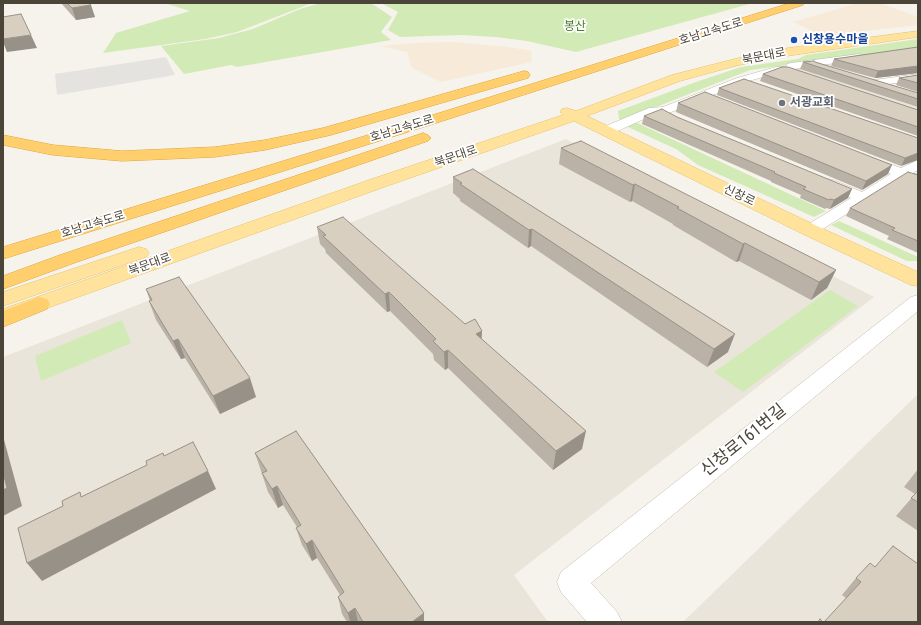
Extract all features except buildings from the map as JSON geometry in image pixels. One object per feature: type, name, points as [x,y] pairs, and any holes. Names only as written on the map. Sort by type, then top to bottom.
[{"type":"highway","name":"호남고속도로","points":[[3,240],[780,3]]},
{"type":"highway","name":"호남고속도로","points":[[3,253],[800,3]]},
{"type":"highway","points":[[453,127],[640,60],[675,43]]},
{"type":"highway","points":[[3,140],[52,150],[122,156],[222,151],[265,145],[326,132],[522,75],[582,63]]},
{"type":"highway","points":[[3,283],[67,259],[352,163],[439,132]]},
{"type":"highway","points":[[3,320],[39,304]]},
{"type":"main road","name":"북문대로","points":[[3,317],[378,183],[568,113],[662,73],[728,56],[801,43],[918,29]]},
{"type":"main road","name":"북문대로","points":[[3,299],[676,78],[732,63],[786,52],[918,34]]},
{"type":"main road","name":"신창로","points":[[568,113],[810,230],[918,280]]},
{"type":"street","points":[[606,131],[653,111],[665,110],[741,80],[783,69],[873,55]]},
{"type":"street","points":[[810,64],[838,72]]},
{"type":"street","points":[[783,69],[809,77]]},
{"type":"street","points":[[870,82],[897,85],[918,77]]},
{"type":"street","points":[[741,80],[763,88]]},
{"type":"street","points":[[702,95],[717,101]]},
{"type":"street","points":[[665,110],[666,114],[680,121]]},
{"type":"street","points":[[858,156],[918,180]]},
{"type":"street","points":[[810,230],[918,164]]},
{"type":"street","points":[[819,179],[863,198]]},
{"type":"street","name":"신창로161번길","points":[[607,622],[571,582],[918,301]]},
{"type":"shaded area","points":[[858,3],[880,3],[918,17],[918,25],[823,36],[793,22]]},
{"type":"shaded area","points":[[453,42],[528,50],[532,52],[531,62],[441,82],[412,68],[407,52],[380,46]]},
{"type":"shaded area","points":[[166,57],[175,75],[57,95],[55,74]]},
{"type":"shaded area","points":[[805,65],[918,98],[918,110],[790,70]]},
{"type":"shaded area","points":[[566,139],[874,297],[514,575],[548,622],[3,622],[3,357]]},
{"type":"shaded area","points":[[918,394],[918,622],[683,622]]},
{"type":"green space","points":[[164,3],[312,3],[237,32],[205,39],[103,53],[116,33],[190,11]]},
{"type":"green space","points":[[321,3],[371,3],[392,17],[381,32],[391,40],[237,67],[231,65],[184,74],[161,46],[219,38],[253,29],[300,9]]},
{"type":"green space","name":"봉산","points":[[381,3],[753,3],[576,52],[527,41],[496,37],[460,35],[400,37],[388,30],[398,12]]},
{"type":"green space","points":[[918,39],[918,48],[750,70],[623,120],[619,119],[618,111],[741,67],[798,59],[806,55]]},
{"type":"green space","points":[[633,121],[826,211],[814,217],[698,165],[676,149],[628,127],[628,124]]},
{"type":"green space","points":[[839,221],[918,257],[918,261],[907,261],[831,225]]},
{"type":"green space","points":[[830,290],[858,306],[743,392],[714,372]]},
{"type":"green space","points":[[122,320],[131,343],[41,381],[35,356]]},
{"type":"place","name":"신창용수마을","points":[[794,40]]},
{"type":"place","name":"서광교회","points":[[782,103]]}]
